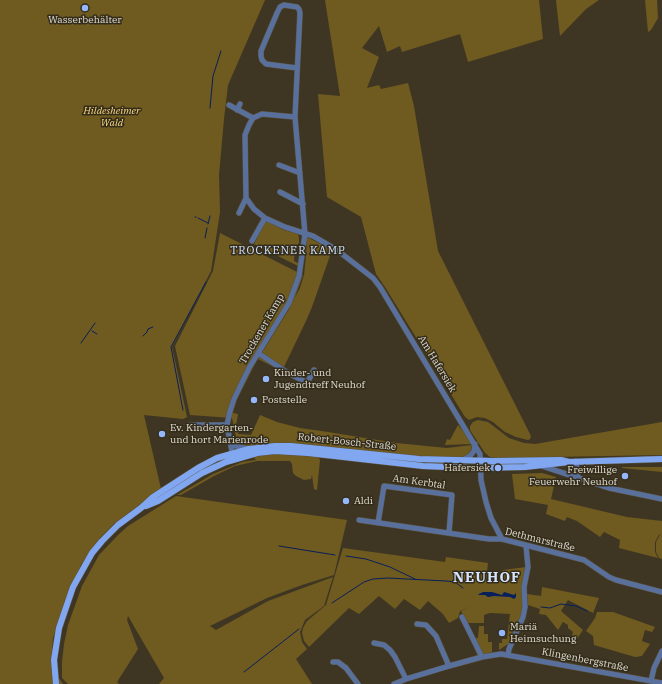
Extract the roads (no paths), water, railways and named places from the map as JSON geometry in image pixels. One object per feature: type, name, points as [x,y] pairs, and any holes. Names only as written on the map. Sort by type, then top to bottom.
[{"type":"main road","name":"Robert-Bosch-Straße","points":[[56,684],[54,660],[56,639],[64,613],[78,576],[102,540],[118,525],[141,508],[158,501],[202,473],[249,449],[291,446],[372,455],[525,467],[576,461],[662,460]]},
{"type":"main road","name":"Robert-Bosch-Straße","points":[[233,456],[257,453],[292,452],[423,466],[561,460],[569,462]]},
{"type":"street","name":"Trockener Kamp","points":[[233,456],[227,425],[234,399],[258,353],[286,310],[295,290],[300,269],[305,234],[295,117],[300,27],[299,9],[284,5],[280,7],[277,12],[261,51],[261,56],[262,60],[266,64],[297,68]]},
{"type":"street","points":[[237,110],[240,104]]},
{"type":"street","points":[[229,105],[253,118]]},
{"type":"street","points":[[238,213],[246,198],[245,135],[248,124],[253,118],[262,114],[295,117]]},
{"type":"street","points":[[279,165],[300,173]]},
{"type":"street","points":[[280,192],[303,204]]},
{"type":"street","points":[[246,198],[254,209],[265,218],[252,241]]},
{"type":"street","name":"Am Hafersiek","points":[[265,218],[313,236],[337,250],[376,282],[386,296],[480,454],[481,480],[486,502],[495,528],[502,540]]},
{"type":"street","points":[[258,353],[284,371],[307,383],[314,370]]},
{"type":"street","points":[[190,426],[227,425]]},
{"type":"street","points":[[229,436],[236,446],[249,449]]},
{"type":"street","points":[[461,461],[470,456],[474,451],[475,444]]},
{"type":"street","points":[[576,461],[578,477]]},
{"type":"street","points":[[542,466],[609,488],[662,499]]},
{"type":"street","name":"Am Kerbtal","points":[[378,523],[384,486],[452,495],[448,533]]},
{"type":"street","name":"Dethmarstraße","points":[[359,520],[502,540],[584,560],[616,580],[662,592]]},
{"type":"street","points":[[508,655],[509,649],[523,617],[525,607],[524,588],[528,568],[526,546]]},
{"type":"street","points":[[462,617],[482,657]]},
{"type":"street","points":[[417,624],[426,625],[436,636],[449,666]]},
{"type":"street","points":[[374,643],[384,645],[390,650],[406,678]]},
{"type":"street","points":[[651,681],[654,668],[662,651]]},
{"type":"street","name":"Klingenbergstraße","points":[[394,684],[406,678],[482,657],[496,655],[508,655],[642,682],[662,682]]},
{"type":"street","points":[[333,662],[338,662],[346,668],[358,684]]},
{"type":"water","points":[[483,592],[492,592],[502,595],[504,592],[514,595],[516,593],[516,597],[514,599],[510,597],[488,597],[485,595],[478,595]]},
{"type":"waterway","points":[[210,108],[213,76],[221,51]]},
{"type":"waterway","points":[[208,224],[210,216]]},
{"type":"waterway","points":[[198,218],[208,223]]},
{"type":"waterway","points":[[205,238],[207,228]]},
{"type":"waterway","points":[[183,410],[171,347],[206,282]]},
{"type":"waterway","points":[[81,343],[95,323]]},
{"type":"waterway","points":[[143,336],[148,329],[153,327]]},
{"type":"waterway","points":[[92,331],[97,334]]},
{"type":"waterway","points":[[279,546],[335,555]]},
{"type":"waterway","points":[[346,556],[366,559],[390,567],[415,579]]},
{"type":"waterway","points":[[332,603],[364,582],[373,579],[388,578],[446,581],[455,582],[463,588]]},
{"type":"waterway","points":[[541,607],[550,608],[561,604],[576,606],[587,611]]},
{"type":"waterway","points":[[244,672],[299,629]]},
{"type":"place","name":"Wasserbehälter","points":[[85,8]]},
{"type":"place","name":"Kinder- und Jugendtreff Neuhof","points":[[266,379]]},
{"type":"place","name":"Poststelle","points":[[254,400]]},
{"type":"place","name":"Ev. Kindergarten- und hort Marienrode","points":[[162,434]]},
{"type":"place","name":"Hafersiek","points":[[498,468]]},
{"type":"place","name":"Freiwillige Feuerwehr Neuhof","points":[[625,476]]},
{"type":"place","name":"Aldi","points":[[346,501]]},
{"type":"place","name":"Mariä Heimsuchung","points":[[502,633]]},
{"type":"district","name":"TROCKENER KAMP","points":[[288,251]]},
{"type":"district","name":"NEUHOF","points":[[487,578]]},
{"type":"park label","name":"Hildesheimer Wald","points":[[112,116]]}]
